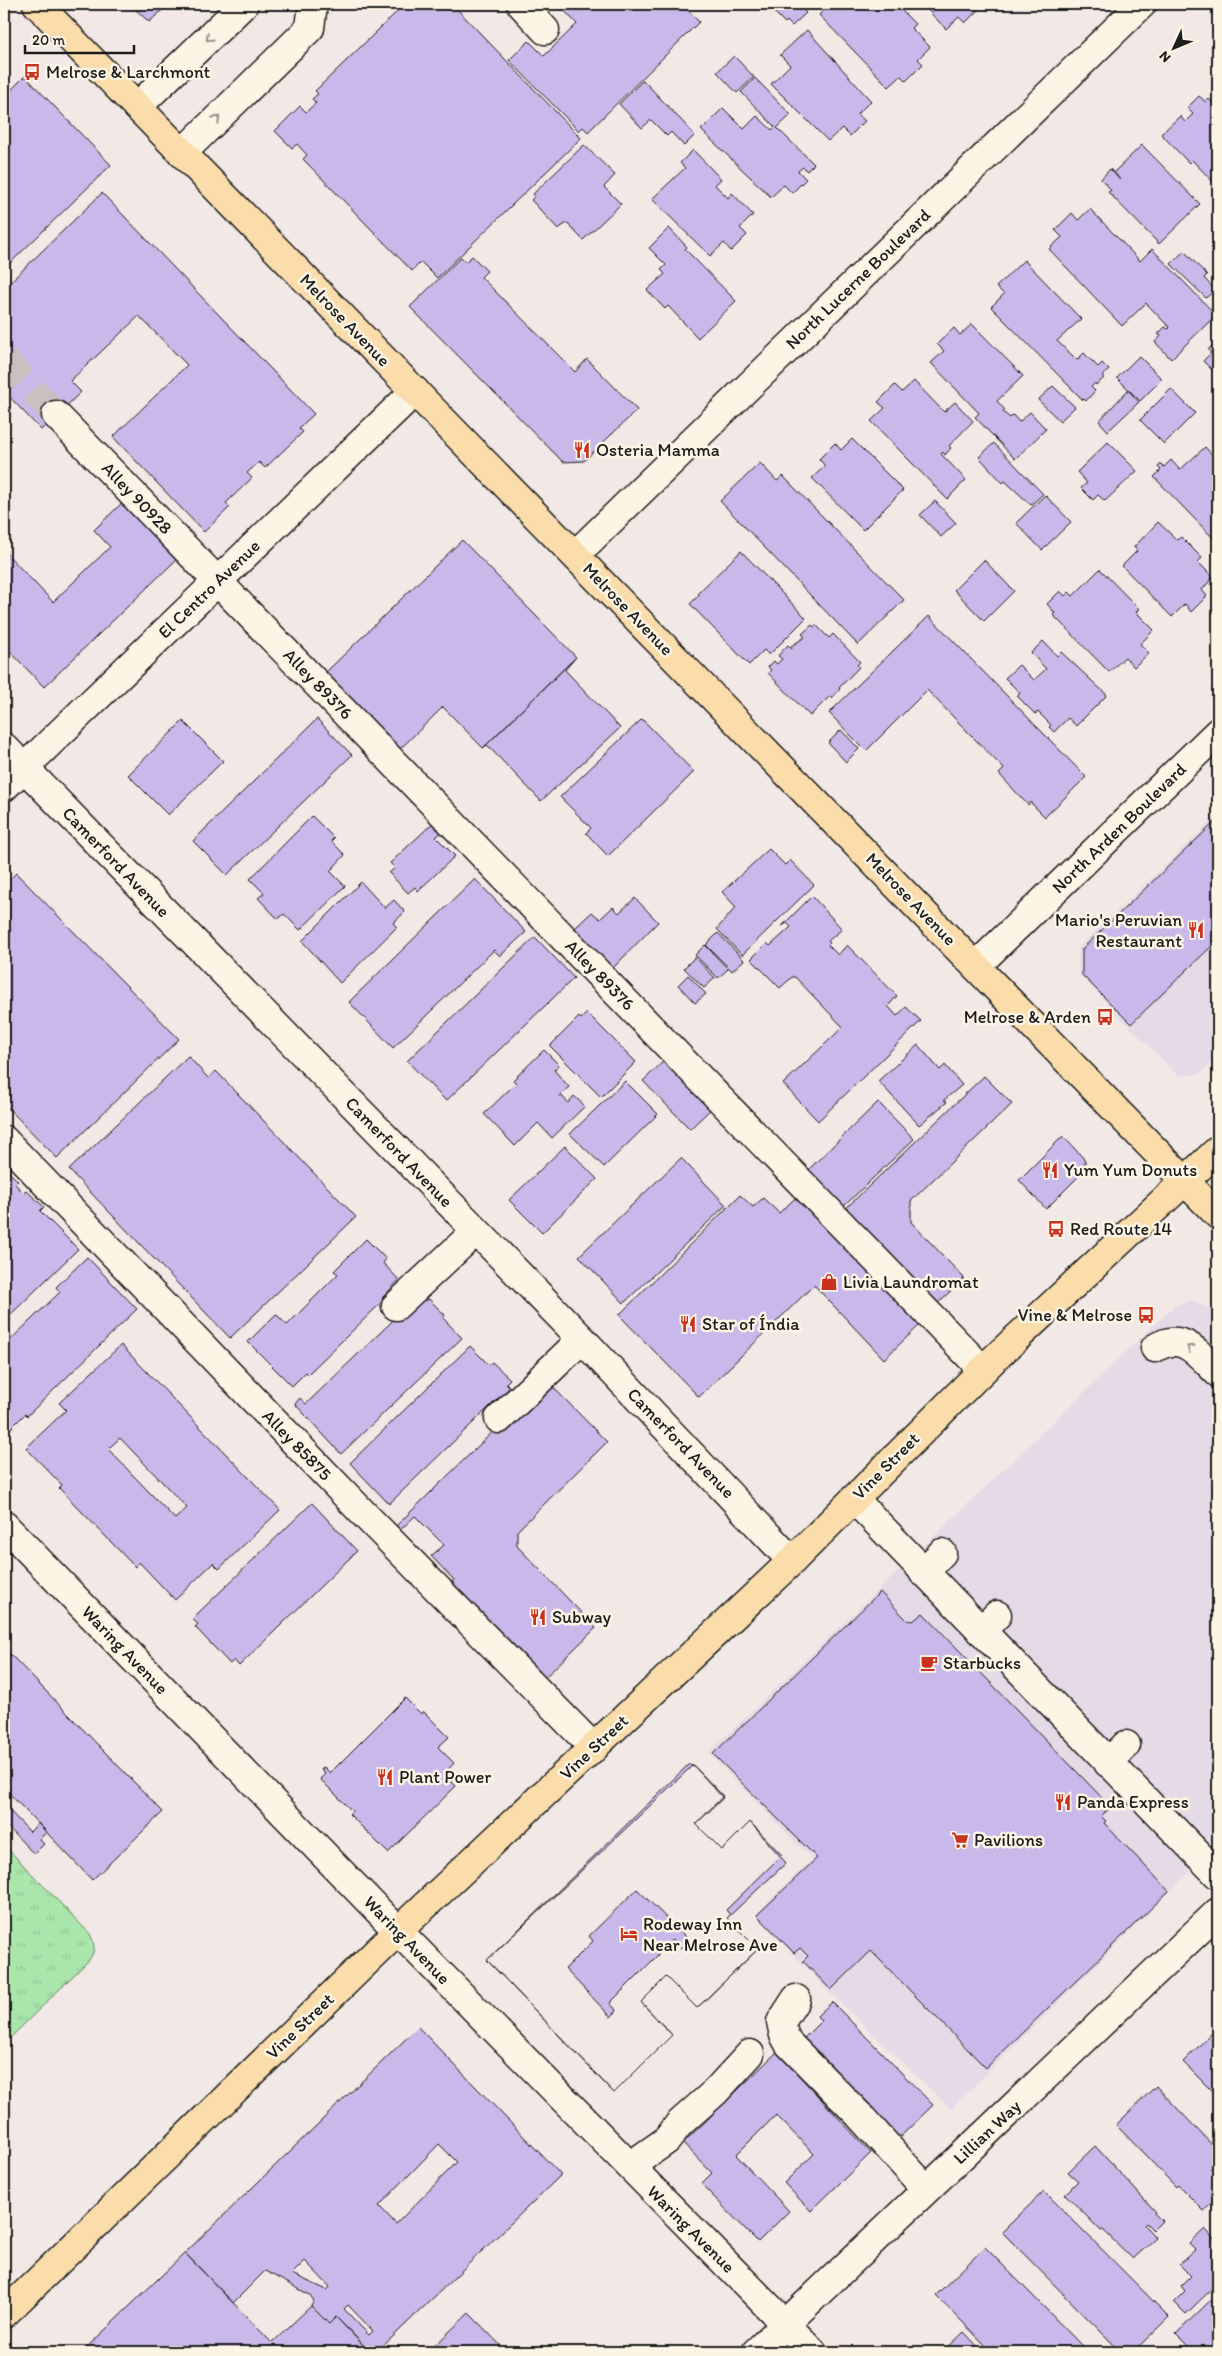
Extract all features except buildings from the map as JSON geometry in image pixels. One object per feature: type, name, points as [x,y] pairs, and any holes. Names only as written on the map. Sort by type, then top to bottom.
[{"type":"main road","name":"Melrose Avenue","points":[[36,4],[1218,1216]]},
{"type":"main road","name":"Vine Street","points":[[5,2311],[398,1931],[792,1561],[983,1370],[1218,1150]]},
{"type":"street","points":[[137,107],[244,4]]},
{"type":"street","points":[[182,153],[310,28],[313,4]]},
{"type":"street","points":[[521,4],[545,30]]},
{"type":"street","name":"North Lucerne Boulevard","points":[[574,555],[1142,4]]},
{"type":"street","name":"El Centro Avenue","points":[[4,787],[415,391]]},
{"type":"street","name":"Alley 90928","points":[[56,414],[218,581]]},
{"type":"street","name":"Alley 89376","points":[[218,581],[983,1370]]},
{"type":"street","name":"North Arden Boulevard","points":[[976,966],[1218,732]]},
{"type":"street","name":"Camerford Avenue","points":[[4,747],[582,1339],[792,1561]]},
{"type":"street","name":"Alley 85875","points":[[4,1140],[360,1510],[594,1748]]},
{"type":"street","points":[[396,1306],[476,1231]]},
{"type":"street","points":[[499,1419],[582,1339]]},
{"type":"street","points":[[1155,1348],[1166,1341],[1185,1343],[1218,1374]]},
{"type":"street","points":[[854,1499],[923,1572],[989,1623],[1117,1754],[1179,1820],[1218,1875]]},
{"type":"street","name":"Waring Avenue","points":[[4,1525],[398,1931],[813,2352]]},
{"type":"street","points":[[923,1572],[942,1553]]},
{"type":"street","name":"Lillian Way","points":[[756,2352],[1218,1912]]},
{"type":"street","points":[[796,1999],[781,2022],[784,2035],[789,2044],[859,2115],[926,2189]]},
{"type":"street","points":[[630,2166],[666,2140],[680,2124],[715,2092],[750,2054]]},
{"type":"shaded area","points":[[1218,815],[1218,1057],[1200,1074],[1178,1076],[1078,974],[1079,947]]},
{"type":"shaded area","points":[[1191,1300],[1212,1309],[1218,1316],[1218,1844],[951,2109],[832,1995],[755,1915],[812,1859],[708,1753],[1174,1306]]},
{"type":"green space","points":[[4,1845],[90,1934],[94,1948],[88,1961],[4,2044]]},
{"type":"tunnel","points":[[4,360],[56,415]]},
{"type":"place","name":"Melrose & Larchmont","points":[[32,72]]},
{"type":"place","name":"Osteria Mamma","points":[[582,450]]},
{"type":"place","name":"Mario's Peruvian Restaurant","points":[[1196,930]]},
{"type":"place","name":"Melrose & Arden","points":[[1105,1017]]},
{"type":"place","name":"Yum Yum Donuts","points":[[1050,1170]]},
{"type":"place","name":"Red Route 14","points":[[1056,1229]]},
{"type":"place","name":"Livia Laundromat","points":[[829,1282]]},
{"type":"place","name":"Vine & Melrose","points":[[1146,1315]]},
{"type":"place","name":"Star of Índia","points":[[688,1324]]},
{"type":"place","name":"Subway","points":[[538,1617]]},
{"type":"place","name":"Starbucks","points":[[929,1663]]},
{"type":"place","name":"Plant Power","points":[[385,1777]]},
{"type":"place","name":"Panda Express","points":[[1063,1802]]},
{"type":"place","name":"Pavilions","points":[[960,1840]]},
{"type":"place","name":"Rodeway Inn Near Melrose Ave","points":[[629,1934]]}]
